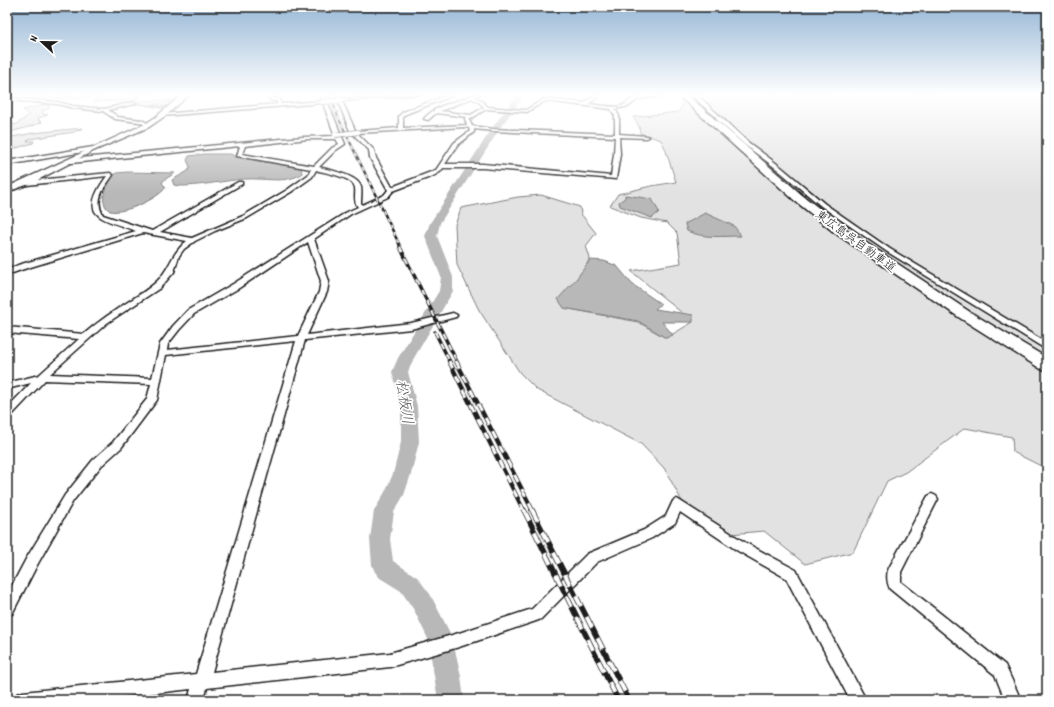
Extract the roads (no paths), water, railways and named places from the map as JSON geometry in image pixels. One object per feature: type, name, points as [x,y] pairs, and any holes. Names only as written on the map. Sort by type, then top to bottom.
[{"type":"highway","points":[[718,127],[734,139]]},
{"type":"highway","name":"東広島呉自動車道","points":[[720,127],[789,190],[850,239],[961,313],[1047,366]]},
{"type":"street","points":[[7,190],[27,183],[93,149],[143,127]]},
{"type":"street","points":[[7,414],[49,370],[104,321],[157,286],[170,272],[176,256],[182,248],[193,240],[213,230],[245,217],[289,191],[310,176],[314,169],[334,149],[342,144],[336,136],[333,127]]},
{"type":"street","points":[[350,127],[357,138],[371,150],[373,158],[391,190]]},
{"type":"street","points":[[441,166],[483,166],[614,178],[617,154],[616,127]]},
{"type":"street","points":[[728,127],[823,205],[888,250],[1047,348]]},
{"type":"street","points":[[7,609],[31,563],[69,498],[98,463],[117,445],[152,400],[164,344],[191,312],[236,286],[361,207],[386,196],[391,190],[431,175],[441,166],[456,144],[472,131],[473,128]]},
{"type":"street","points":[[70,161],[401,129],[473,128],[646,136]]},
{"type":"street","points":[[352,131],[380,129],[390,130]]},
{"type":"street","points":[[242,144],[243,146],[239,155],[336,173],[355,182],[358,186],[358,203],[361,207]]},
{"type":"street","points":[[7,163],[93,149]]},
{"type":"street","points":[[27,183],[108,174],[110,175],[95,199],[101,216],[153,233],[193,240]]},
{"type":"street","points":[[153,233],[240,183]]},
{"type":"street","points":[[9,270],[142,230]]},
{"type":"street","points":[[196,700],[302,339],[322,292],[325,281],[310,238]]},
{"type":"street","points":[[161,353],[302,339],[411,326],[453,315]]},
{"type":"street","points":[[7,330],[87,337]]},
{"type":"street","points":[[7,386],[42,377],[156,381]]},
{"type":"street","points":[[932,499],[894,572],[895,585],[1000,670],[1013,700]]},
{"type":"street","points":[[23,700],[390,660],[459,640],[536,614],[592,558],[648,534],[671,519],[677,504],[742,547],[791,574],[858,700]]},
{"type":"waterway","name":"松板川","points":[[451,700],[440,637],[422,602],[409,584],[388,571],[383,565],[380,539],[384,511],[394,495],[402,474],[410,442],[409,406],[400,372],[406,358],[446,291],[447,277],[431,236],[435,223],[497,127]]},
{"type":"railway","points":[[343,127],[401,248]]},
{"type":"railway","points":[[400,247],[457,362]]},
{"type":"railway","points":[[435,332],[450,362]]},
{"type":"railway","points":[[449,361],[524,511]]},
{"type":"railway","points":[[456,361],[533,511]]},
{"type":"railway","points":[[524,510],[618,700]]},
{"type":"railway","points":[[532,510],[629,700]]}]
